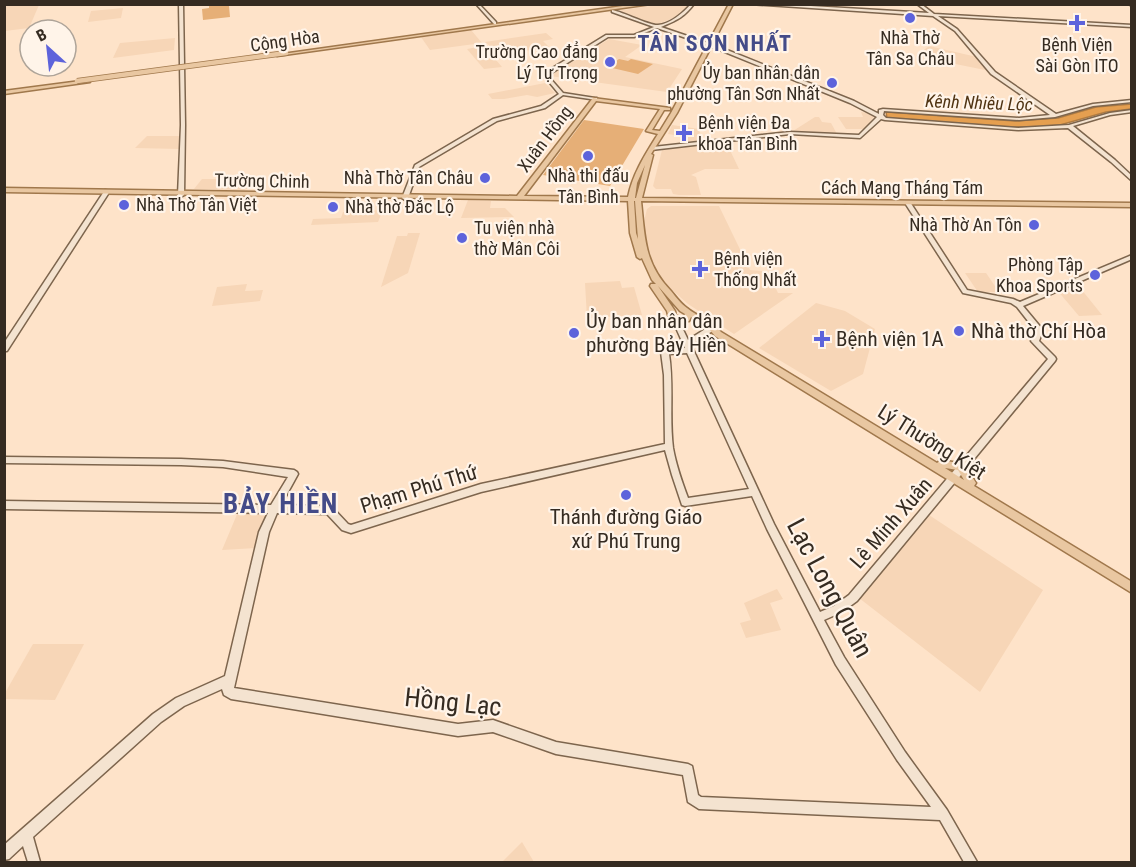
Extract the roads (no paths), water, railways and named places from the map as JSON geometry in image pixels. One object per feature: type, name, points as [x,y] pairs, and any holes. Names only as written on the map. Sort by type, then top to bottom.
[{"type":"main road","name":"Cộng Hòa","points":[[4,91],[611,10],[636,4]]},
{"type":"main road","name":"Cộng Hòa","points":[[4,91],[649,4]]},
{"type":"main road","points":[[596,99],[665,108],[673,107],[731,5]]},
{"type":"main road","points":[[607,200],[625,195],[634,183],[641,166],[668,119],[674,113],[710,43]]},
{"type":"main road","name":"Xuân Hồng","points":[[519,198],[596,99]]},
{"type":"main road","points":[[665,108],[668,119]]},
{"type":"main road","points":[[661,133],[649,131],[665,108]]},
{"type":"main road","points":[[656,120],[668,119]]},
{"type":"main road","points":[[635,207],[651,152]]},
{"type":"main road","points":[[634,183],[633,233],[642,263],[673,315],[686,319],[686,311]]},
{"type":"main road","points":[[642,186],[646,194],[663,200]]},
{"type":"main road","name":"Trường Chinh","points":[[4,191],[537,198],[607,200],[635,207]]},
{"type":"main road","points":[[525,191],[537,198]]},
{"type":"main road","points":[[607,200],[635,207],[663,200]]},
{"type":"main road","name":"Cách Mạng Tháng Tám","points":[[635,207],[663,200],[1131,205]]},
{"type":"main road","name":"Lý Thường Kiệt","points":[[635,207],[642,245],[651,272],[686,311],[713,328],[723,331],[939,467]]},
{"type":"main road","points":[[939,467],[968,484]]},
{"type":"main road","points":[[939,467],[968,484]]},
{"type":"main road","name":"Lý Thường Kiệt","points":[[968,484],[1131,581]]},
{"type":"main road","name":"Lý Thường Kiệt","points":[[968,484],[1131,588]]},
{"type":"street","points":[[181,4],[182,194]]},
{"type":"street","points":[[477,4],[496,24]]},
{"type":"street","points":[[596,99],[562,94],[547,77],[548,73],[607,36],[632,36],[657,27],[683,15],[693,4]]},
{"type":"street","points":[[750,4],[1131,26]]},
{"type":"street","points":[[818,8],[831,4]]},
{"type":"street","points":[[918,4],[956,30],[993,73],[1055,116]]},
{"type":"street","points":[[611,10],[690,39],[710,43],[882,116]]},
{"type":"street","points":[[406,197],[417,166],[494,121],[547,105],[562,94]]},
{"type":"street","points":[[651,152],[789,134],[860,137],[882,116],[900,112],[997,119],[1044,118],[1093,105],[1131,101]]},
{"type":"street","points":[[852,102],[882,116],[903,120],[1011,129],[1069,126],[1110,114],[1131,111]]},
{"type":"street","points":[[900,112],[903,120]]},
{"type":"street","points":[[1066,114],[1079,123]]},
{"type":"street","points":[[1044,118],[1055,127]]},
{"type":"street","points":[[1069,126],[1113,161],[1131,179]]},
{"type":"street","points":[[4,349],[106,193]]},
{"type":"street","points":[[908,203],[965,292],[1019,305],[1131,257]]},
{"type":"street","points":[[1019,305],[1039,330],[1035,341],[1052,359]]},
{"type":"street","name":"Lạc Long Quân","points":[[673,315],[753,492],[818,618],[865,702],[943,814],[971,862]]},
{"type":"street","points":[[713,328],[687,347],[665,352],[668,371],[669,446],[675,474],[685,502],[753,492]]},
{"type":"street","name":"Lê Minh Xuân","points":[[818,618],[838,609],[853,598],[1052,359]]},
{"type":"street","name":"Phạm Phú Thứ","points":[[4,505],[328,510],[345,527],[352,529],[481,488],[669,446]]},
{"type":"street","points":[[4,460],[223,464],[294,474],[273,509],[262,542],[229,680],[165,712],[4,854]]},
{"type":"street","name":"Hồng Lạc","points":[[229,680],[228,689],[231,693],[458,730],[494,726],[556,748],[688,770],[692,798],[699,803],[943,814]]},
{"type":"street","points":[[26,834],[34,862]]},
{"type":"place","name":"Nhà Thờ Tân Sa Châu","points":[[910,18]]},
{"type":"place","name":"Bệnh Viện Sài Gòn ITO","points":[[1077,23]]},
{"type":"place","name":"Trường Cao đẳng Lý Tự Trọng","points":[[610,62]]},
{"type":"place","name":"Ủy ban nhân dân phường Tân Sơn Nhất","points":[[832,83]]},
{"type":"place","name":"Bệnh viện Đa khoa Tân Bình","points":[[684,133]]},
{"type":"place","name":"Nhà thi đấu Tân Bình","points":[[588,156]]},
{"type":"place","name":"Nhà Thờ Tân Châu","points":[[485,178]]},
{"type":"place","name":"Nhà Thờ Tân Việt","points":[[124,205]]},
{"type":"place","name":"Nhà thờ Đắc Lộ","points":[[333,207]]},
{"type":"place","name":"Nhà Thờ An Tôn","points":[[1034,225]]},
{"type":"place","name":"Tu viện nhà thờ Mân Côi","points":[[462,238]]},
{"type":"place","name":"Bệnh viện Thống Nhất","points":[[700,269]]},
{"type":"place","name":"Phòng Tập Khoa Sports","points":[[1095,275]]},
{"type":"place","name":"Nhà thờ Chí Hòa","points":[[959,331]]},
{"type":"place","name":"Ủy ban nhân dân phường Bảy Hiền","points":[[574,333]]},
{"type":"place","name":"Bệnh viện 1A","points":[[822,339]]},
{"type":"place","name":"Thánh đường Giáo xứ Phú Trung","points":[[626,495]]},
{"type":"district","name":"TÂN SƠN NHẤT","points":[[715,43]]},
{"type":"district","name":"BẢY HIỀN","points":[[281,504]]},
{"type":"water label","name":"Kênh Nhiêu Lộc","points":[[979,103]]}]
